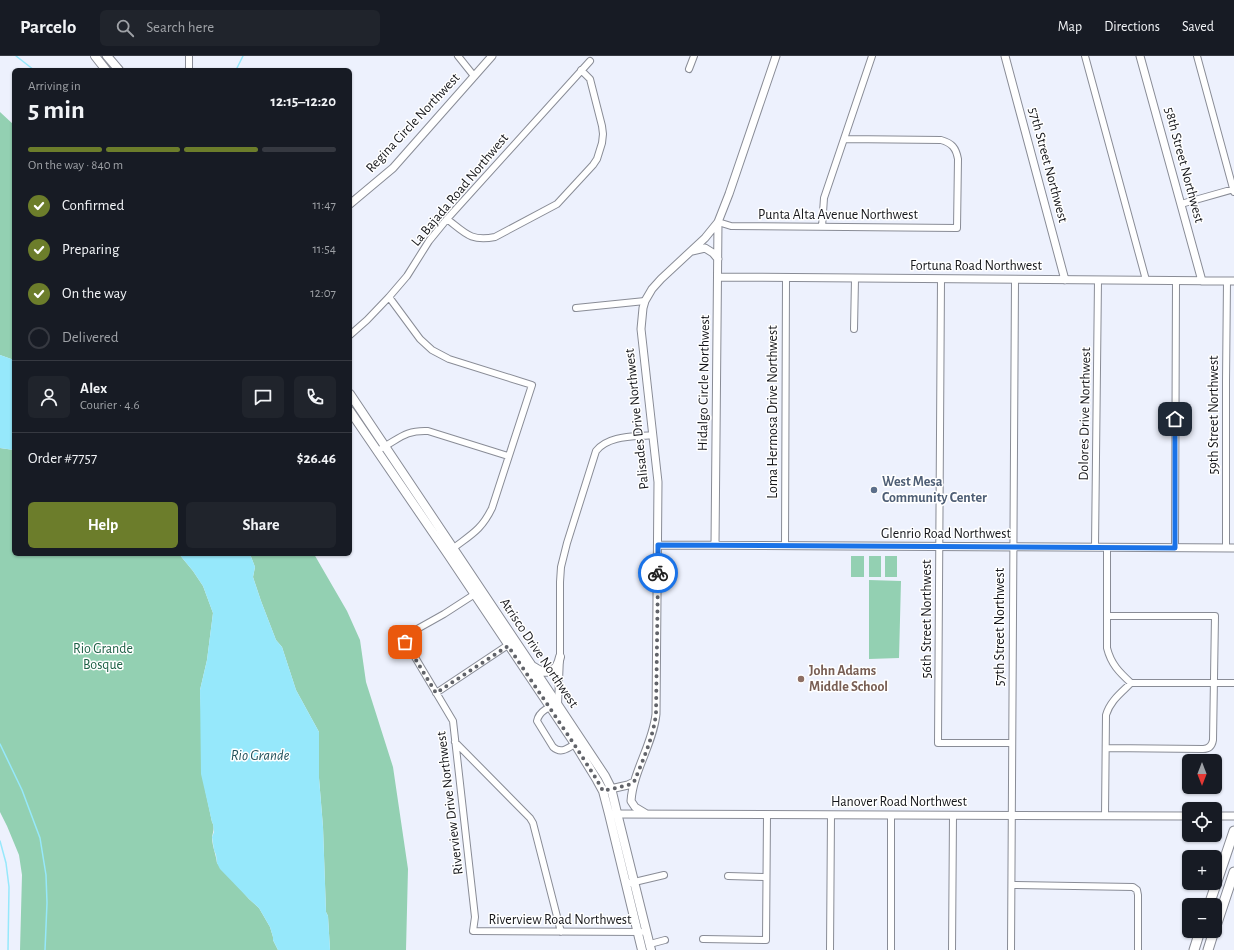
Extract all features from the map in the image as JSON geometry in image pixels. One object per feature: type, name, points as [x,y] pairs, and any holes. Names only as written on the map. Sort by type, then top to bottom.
[{"type":"main road","points":[[95,56],[104,68]]},
{"type":"main road","points":[[107,56],[116,68]]},
{"type":"main road","name":"Atrisco Drive Northwest","points":[[352,397],[385,446],[450,551],[474,594],[508,646],[549,707],[605,776],[607,790],[630,883],[647,932],[650,947]]},
{"type":"main road","name":"Atrisco Drive Northwest","points":[[352,414],[377,451],[450,551],[481,590],[558,704],[578,742]]},
{"type":"main road","points":[[532,666],[542,672],[548,672],[557,667],[560,657]]},
{"type":"main road","points":[[1211,898],[1234,831]]},
{"type":"main road","points":[[1222,909],[1234,872]]},
{"type":"main road","name":"Atrisco Drive Northwest","points":[[630,883],[637,932],[642,950]]},
{"type":"main road","points":[[1194,950],[1198,938]]},
{"type":"main road","points":[[1208,950],[1212,938]]},
{"type":"street","points":[[189,56],[189,68]]},
{"type":"street","points":[[458,56],[474,76]]},
{"type":"street","name":"Regina Circle Northwest","points":[[352,202],[393,168],[492,56]]},
{"type":"street","points":[[689,69],[694,56]]},
{"type":"street","name":"Palisades Drive Northwest","points":[[645,813],[635,807],[631,801],[634,782],[652,736],[656,714],[658,482],[641,318],[645,301],[657,284],[705,238],[718,222],[776,56]]},
{"type":"street","points":[[822,227],[822,206],[824,198],[872,56]]},
{"type":"street","name":"57th Street Northwest","points":[[1006,56],[1066,280]]},
{"type":"street","points":[[1085,56],[1146,280]]},
{"type":"street","name":"58th Street Northwest","points":[[1140,56],[1202,281]]},
{"type":"street","points":[[1181,204],[1234,191],[1197,56]]},
{"type":"street","name":"La Bajada Road Northwest","points":[[352,333],[389,297],[407,276],[429,241],[447,219],[590,61]]},
{"type":"street","points":[[447,219],[468,236],[476,239],[495,237],[557,204],[593,165],[600,151],[603,134],[590,79],[581,70]]},
{"type":"street","name":"Punta Alta Avenue Northwest","points":[[718,222],[731,226],[958,228],[958,159],[953,145],[941,140],[844,139]]},
{"type":"street","name":"Hidalgo Circle Northwest","points":[[715,545],[718,222]]},
{"type":"street","points":[[690,252],[700,248],[705,248],[713,253],[718,259]]},
{"type":"street","name":"Fortuna Road Northwest","points":[[718,277],[1231,281]]},
{"type":"street","name":"Loma Hermosa Drive Northwest","points":[[785,546],[786,278]]},
{"type":"street","points":[[854,279],[854,329]]},
{"type":"street","name":"56th Street Northwest","points":[[941,279],[938,743],[1012,743]]},
{"type":"street","name":"57th Street Northwest","points":[[1011,950],[1015,280]]},
{"type":"street","name":"Dolores Drive Northwest","points":[[1096,547],[1098,280]]},
{"type":"street","points":[[1175,548],[1176,281]]},
{"type":"street","name":"59th Street Northwest","points":[[1230,548],[1226,381],[1231,281]]},
{"type":"street","points":[[389,297],[420,339],[432,350],[449,359],[532,386],[488,517],[478,530],[450,551]]},
{"type":"street","points":[[576,308],[645,301]]},
{"type":"street","points":[[377,451],[405,433],[428,431],[508,456]]},
{"type":"street","points":[[578,742],[562,751],[559,751],[553,747],[537,721],[540,714],[549,707],[558,704],[561,567],[567,543],[595,455],[601,446],[612,440],[653,435]]},
{"type":"street","name":"Glenrio Road Northwest","points":[[658,545],[1230,548]]},
{"type":"street","points":[[1107,548],[1107,648],[1114,666],[1131,683]]},
{"type":"street","points":[[474,594],[481,590]]},
{"type":"street","name":"Riverview Drive Northwest","points":[[473,932],[475,917],[453,721],[403,637],[444,614],[474,594]]},
{"type":"street","points":[[1106,616],[1215,616],[1213,740],[1210,748],[1106,748]]},
{"type":"street","points":[[436,693],[516,641]]},
{"type":"street","points":[[1105,816],[1106,715],[1108,707],[1113,700],[1131,683],[1234,683]]},
{"type":"street","points":[[455,742],[533,823],[561,932]]},
{"type":"street","points":[[607,790],[634,782]]},
{"type":"street","name":"Hanover Road Northwest","points":[[613,814],[1182,816]]},
{"type":"street","points":[[703,939],[766,940],[767,815]]},
{"type":"street","points":[[830,950],[831,815]]},
{"type":"street","points":[[891,815],[891,950]]},
{"type":"street","points":[[952,950],[953,815]]},
{"type":"street","points":[[1222,816],[1234,816]]},
{"type":"street","points":[[630,883],[664,875]]},
{"type":"street","points":[[728,876],[766,877]]},
{"type":"street","points":[[1012,885],[1133,887],[1137,890],[1138,895],[1138,950]]},
{"type":"street","name":"Riverview Road Northwest","points":[[473,932],[647,932]]},
{"type":"street","points":[[650,947],[665,940]]},
{"type":"green space","points":[[0,112],[12,123],[12,359],[0,355]]},
{"type":"green space","name":"Rio Grande Bosque","points":[[0,448],[12,450],[12,556],[181,556],[203,586],[213,613],[207,660],[200,690],[205,789],[214,830],[212,837],[213,844],[217,863],[259,908],[270,927],[273,940],[278,950],[20,950],[22,875],[19,855],[0,812]]},
{"type":"green space","points":[[251,556],[315,556],[347,611],[360,640],[366,682],[393,767],[408,869],[406,950],[330,950],[328,916],[326,912],[323,827],[319,778],[319,732],[296,690],[282,647],[276,640],[253,577],[255,567]]},
{"type":"green space","points":[[851,556],[864,556],[864,577],[851,577]]},
{"type":"green space","points":[[869,556],[881,556],[881,577],[869,577]]},
{"type":"green space","points":[[885,556],[897,556],[897,577],[885,577]]},
{"type":"green space","points":[[869,580],[901,581],[899,658],[869,659]]},
{"type":"water","points":[[0,355],[12,359],[12,450],[0,448]]},
{"type":"water","name":"Rio Grande","points":[[181,556],[251,556],[255,567],[253,577],[276,640],[282,647],[296,690],[319,732],[319,778],[323,827],[326,912],[328,916],[330,950],[278,950],[273,940],[270,927],[259,908],[220,869],[217,863],[212,837],[214,832],[213,824],[201,774],[200,690],[207,660],[213,613],[203,586]]},
{"type":"waterway","points":[[16,56],[31,68]]},
{"type":"waterway","points":[[237,68],[243,56]]},
{"type":"waterway","points":[[0,744],[22,790],[40,838],[46,875],[47,903],[45,950]]},
{"type":"waterway","points":[[0,841],[6,863],[9,887],[8,950]]},
{"type":"way so far","points":[[405,642],[436,693],[508,646],[574,744],[603,791],[628,785],[634,782],[655,725],[658,573]]},
{"type":"place","name":"West Mesa Community Center","points":[[874,490]]},
{"type":"place","name":"John Adams Middle School","points":[[801,679]]},
{"type":"route","points":[[658,573],[658,545],[1175,548],[1175,419]]}]
